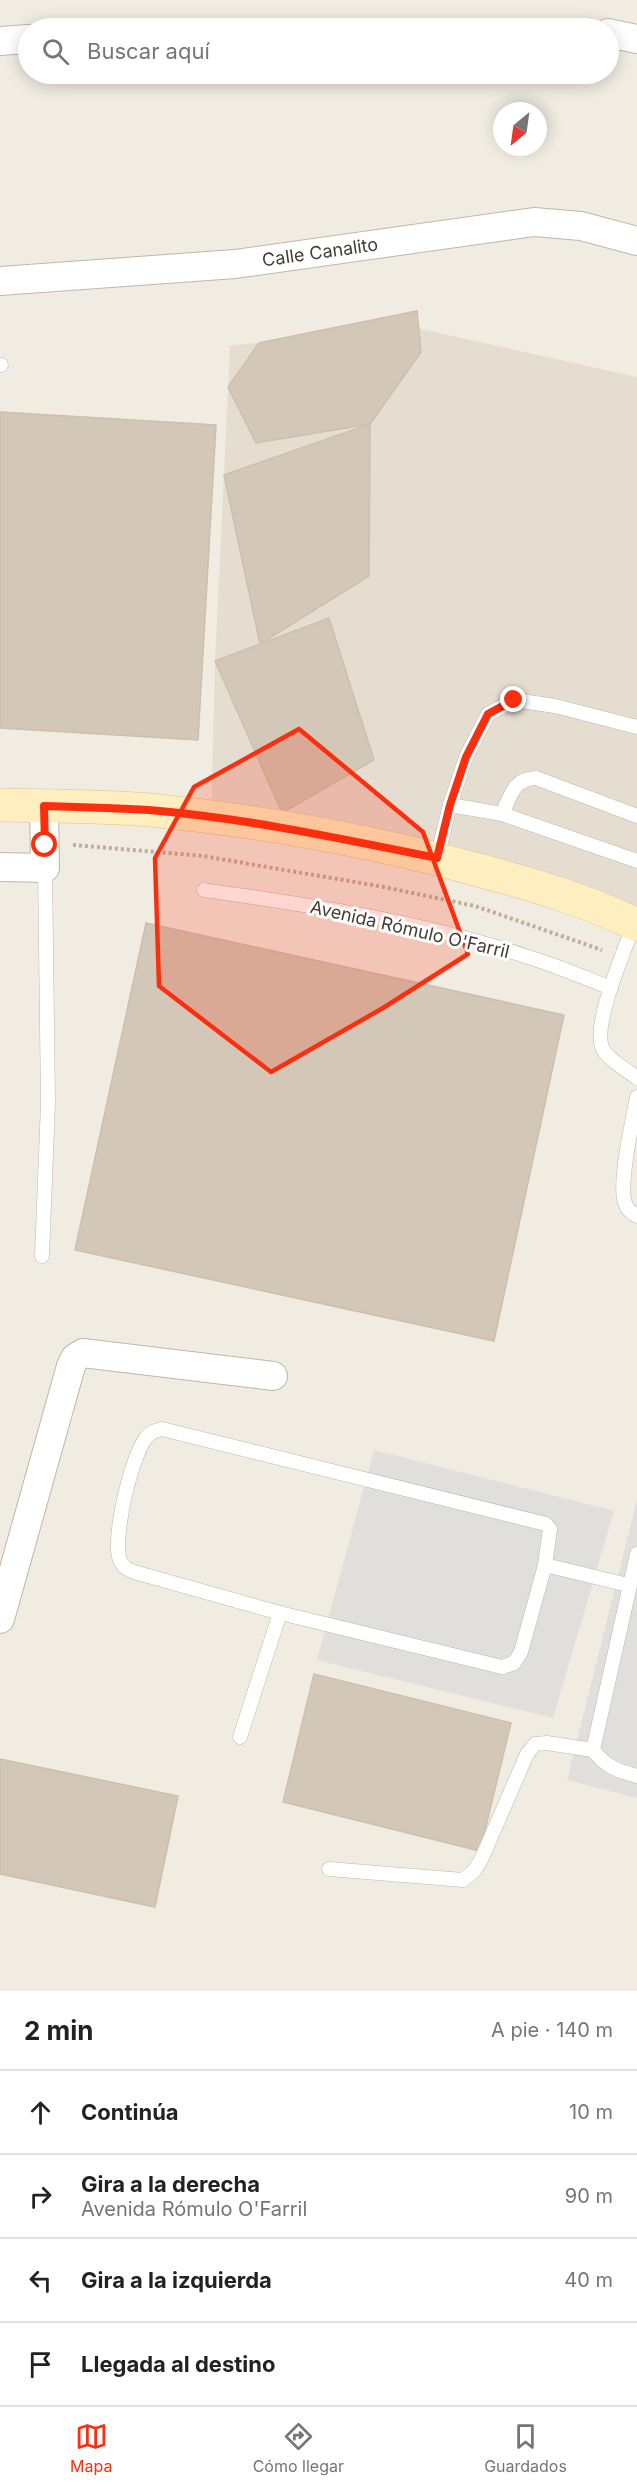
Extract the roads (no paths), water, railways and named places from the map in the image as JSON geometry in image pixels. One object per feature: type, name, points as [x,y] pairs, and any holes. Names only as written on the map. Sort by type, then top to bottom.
[{"type":"street","points":[[619,35],[637,39]]},
{"type":"street","points":[[0,40],[18,39]]},
{"type":"street","name":"Calle Canalito","points":[[0,281],[236,264],[534,222],[580,226],[637,241]]},
{"type":"street","points":[[0,805],[149,810],[331,836],[437,858],[532,885],[636,921]]},
{"type":"street","points":[[0,867],[45,868],[44,806]]},
{"type":"street","points":[[0,1620],[71,1365],[75,1358],[83,1353],[273,1376]]},
{"type":"lane","points":[[437,858],[450,805],[466,757],[488,714],[514,700],[555,706],[637,727]]},
{"type":"lane","points":[[502,814],[516,785],[524,778],[536,778],[637,816]]},
{"type":"lane","points":[[450,805],[502,814],[637,861]]},
{"type":"lane","points":[[42,1256],[48,1103],[45,868]]},
{"type":"lane","name":"Avenida Rómulo O'Farril","points":[[204,890],[367,916],[459,937],[534,958],[611,988]]},
{"type":"lane","points":[[636,921],[611,988],[599,1034],[605,1053],[637,1078]]},
{"type":"lane","points":[[637,1097],[632,1147],[623,1193],[625,1203],[631,1213],[637,1216]]},
{"type":"lane","points":[[162,1429],[539,1521],[550,1529],[545,1565],[521,1652],[514,1663],[502,1667],[280,1613],[134,1572],[123,1567],[119,1558],[117,1526],[145,1438],[152,1432],[162,1429]]},
{"type":"lane","points":[[593,1750],[628,1585],[637,1554]]},
{"type":"lane","points":[[545,1565],[628,1585]]},
{"type":"lane","points":[[240,1737],[280,1613]]},
{"type":"lane","points":[[329,1869],[463,1880],[474,1871],[481,1860],[527,1754],[535,1744],[547,1743],[593,1750],[602,1762],[613,1770],[637,1776]]}]
